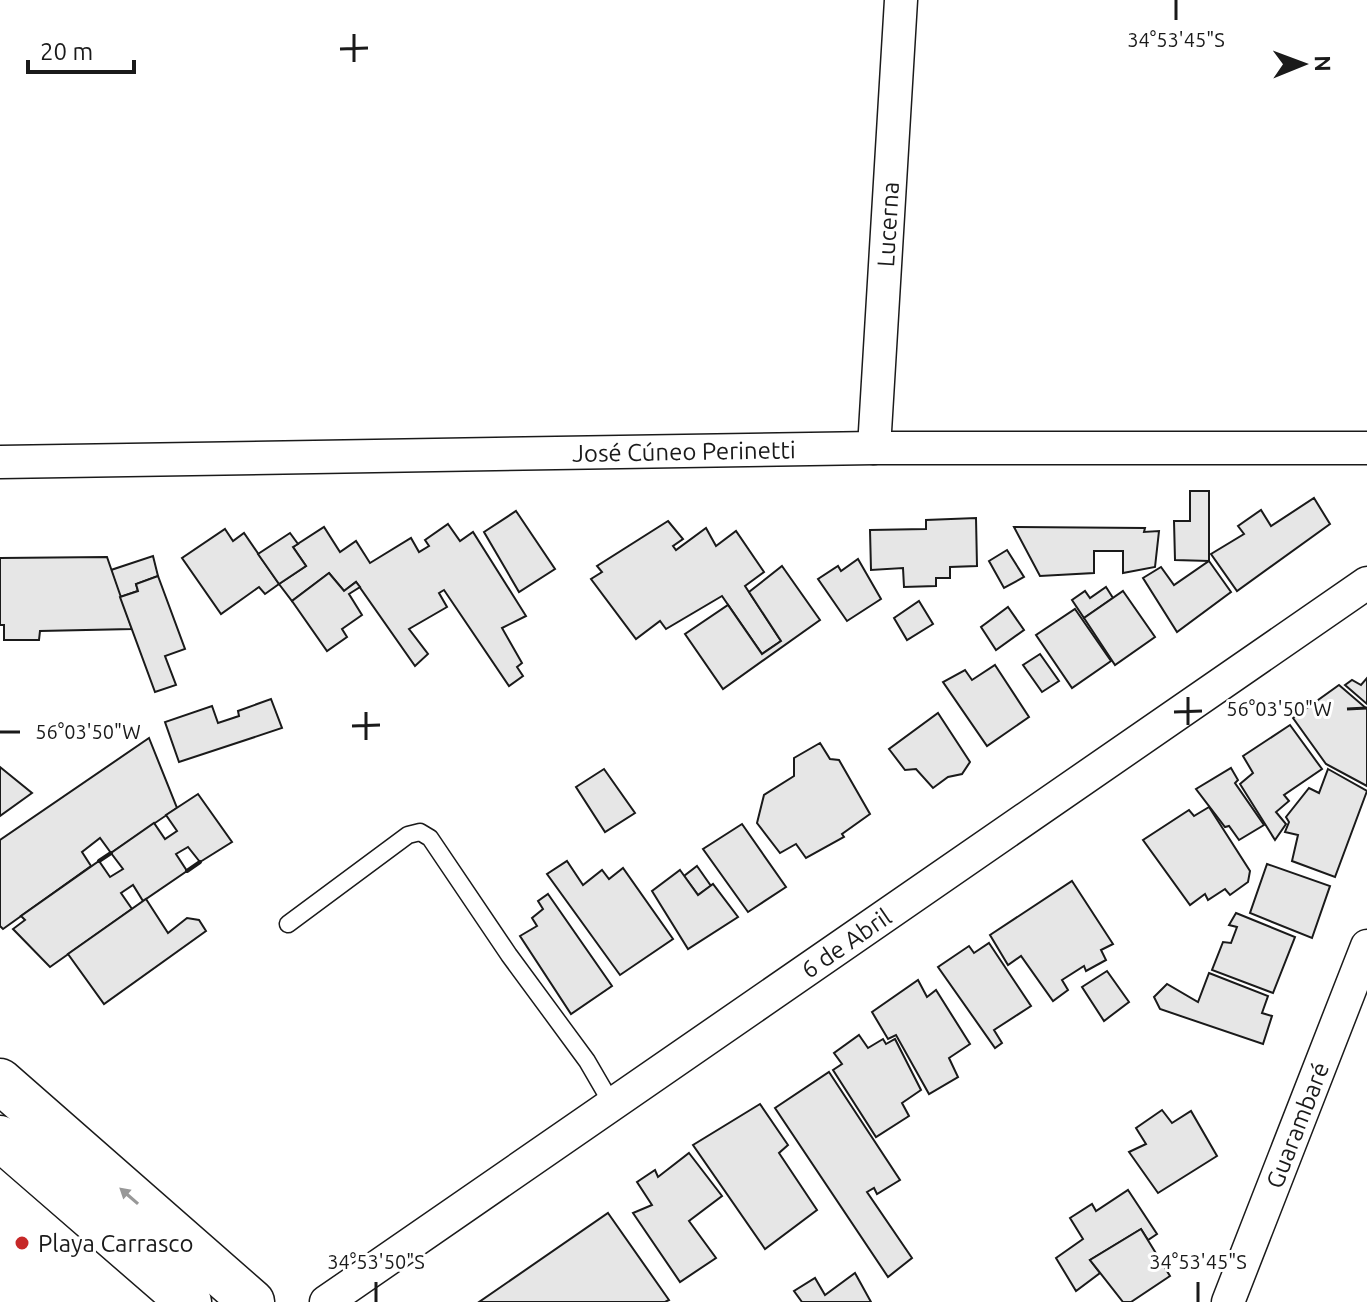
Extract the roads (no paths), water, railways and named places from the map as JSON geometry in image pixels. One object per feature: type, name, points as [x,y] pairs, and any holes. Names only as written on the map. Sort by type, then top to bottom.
[{"type":"main road","points":[[0,1081],[252,1302]]},
{"type":"main road","points":[[0,1138],[189,1302]]},
{"type":"street","name":"Lucerna","points":[[874,448],[901,0]]},
{"type":"street","name":"José Cúneo Perinetti","points":[[0,462],[874,448],[1367,448]]},
{"type":"street","name":"6 de Abril","points":[[326,1302],[1367,583]]},
{"type":"street","name":"Guarambaré","points":[[1228,1302],[1367,946]]},
{"type":"lane","points":[[288,924],[408,835],[420,832],[430,838],[509,955],[587,1061],[612,1104]]},
{"type":"place","name":"Playa Carrasco","points":[[22,1243]]}]
